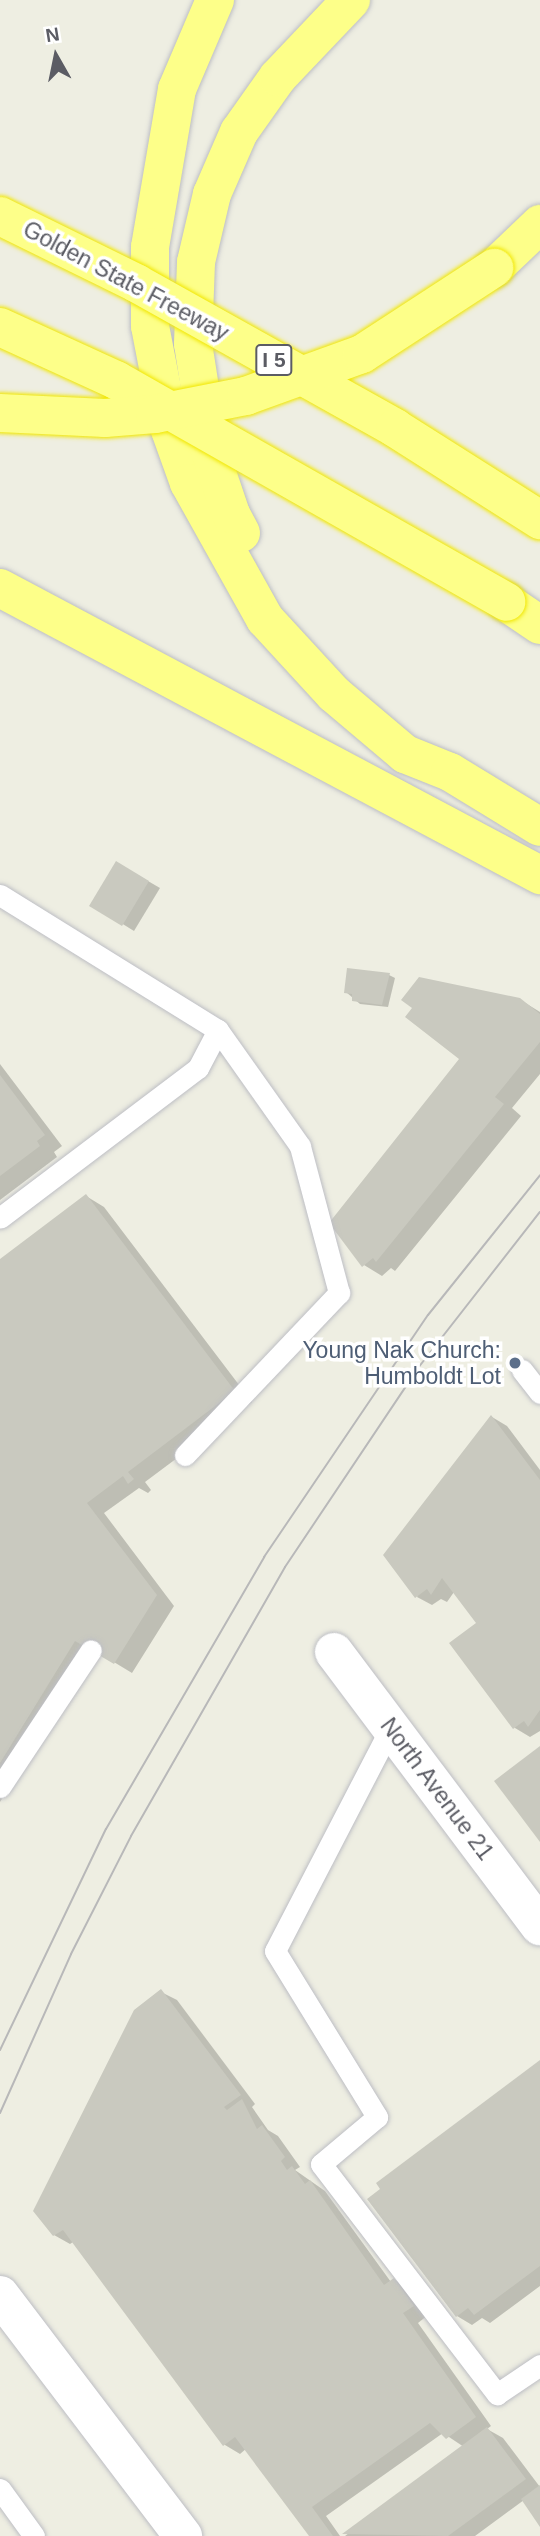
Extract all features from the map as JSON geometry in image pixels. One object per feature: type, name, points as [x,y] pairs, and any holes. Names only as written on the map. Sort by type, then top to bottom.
[{"type":"highway","points":[[215,0],[177,89],[150,247],[150,326],[170,430],[190,482],[265,619],[334,694],[405,754],[450,772],[540,827]]},
{"type":"highway","points":[[351,0],[278,77],[239,132],[212,194],[196,262],[193,344],[210,452],[231,514],[270,580],[343,671],[420,736],[450,772]]},
{"type":"highway","name":"Golden State Freeway","points":[[0,216],[136,283],[384,421],[540,520]]},
{"type":"highway","points":[[0,413],[104,418],[155,414],[258,392],[362,354],[494,268],[540,224]]},
{"type":"highway","points":[[0,327],[116,380],[506,602],[540,625]]},
{"type":"highway","points":[[0,588],[540,875]]},
{"type":"street","name":"North Avenue 21","points":[[334,1652],[540,1926]]},
{"type":"street","points":[[0,2295],[183,2536]]},
{"type":"lane","points":[[0,895],[218,1030],[300,1146],[339,1293],[185,1455]]},
{"type":"lane","points":[[0,1218],[198,1068],[218,1030]]},
{"type":"lane","points":[[522,1370],[540,1394]]},
{"type":"lane","points":[[0,1787],[91,1650]]},
{"type":"lane","points":[[391,1727],[275,1951],[377,2117],[321,2164],[497,2395],[540,2365]]},
{"type":"lane","points":[[0,2489],[34,2536]]},
{"type":"building","points":[[116,861],[149,881],[122,926],[89,906]]},
{"type":"building","points":[[347,968],[390,973],[382,1005],[352,1001],[352,994],[344,993]]},
{"type":"building","points":[[419,977],[520,998],[540,1014],[540,1042],[495,1097],[504,1104],[376,1262],[373,1258],[362,1267],[329,1223],[459,1059],[405,1017],[412,1008],[401,1000]]},
{"type":"building","points":[[0,1075],[45,1135],[37,1141],[40,1146],[0,1176]]},
{"type":"building","points":[[86,1194],[235,1391],[128,1472],[134,1479],[128,1484],[123,1476],[87,1503],[157,1595],[114,1664],[75,1641],[0,1763],[0,1259]]},
{"type":"building","points":[[491,1415],[540,1480],[540,1710],[528,1727],[524,1721],[513,1729],[449,1643],[476,1623],[442,1578],[431,1595],[427,1589],[415,1598],[383,1555]]},
{"type":"building","points":[[540,1746],[540,1842],[494,1781]]},
{"type":"building","points":[[161,1989],[241,2095],[224,2107],[227,2110],[242,2099],[257,2129],[262,2125],[285,2157],[281,2161],[287,2170],[292,2166],[305,2184],[310,2180],[384,2285],[394,2278],[414,2306],[403,2313],[476,2417],[446,2439],[430,2423],[312,2507],[333,2536],[309,2536],[235,2437],[223,2446],[63,2230],[53,2236],[33,2211],[134,2010]]},
{"type":"building","points":[[540,2060],[540,2266],[474,2315],[468,2308],[456,2317],[367,2199],[380,2189],[376,2183]]},
{"type":"building","points":[[487,2427],[526,2479],[448,2536],[342,2534]]},
{"type":"building","points":[[540,2485],[540,2527],[521,2499]]},
{"type":"tram line","points":[[0,2050],[106,1829],[264,1557],[428,1315],[540,1175]]},
{"type":"tram line","points":[[0,2113],[71,1954],[131,1836],[285,1567],[418,1368],[540,1212]]},
{"type":"place","name":"Young Nak Church: Humboldt Lot","points":[[515,1363]]}]
